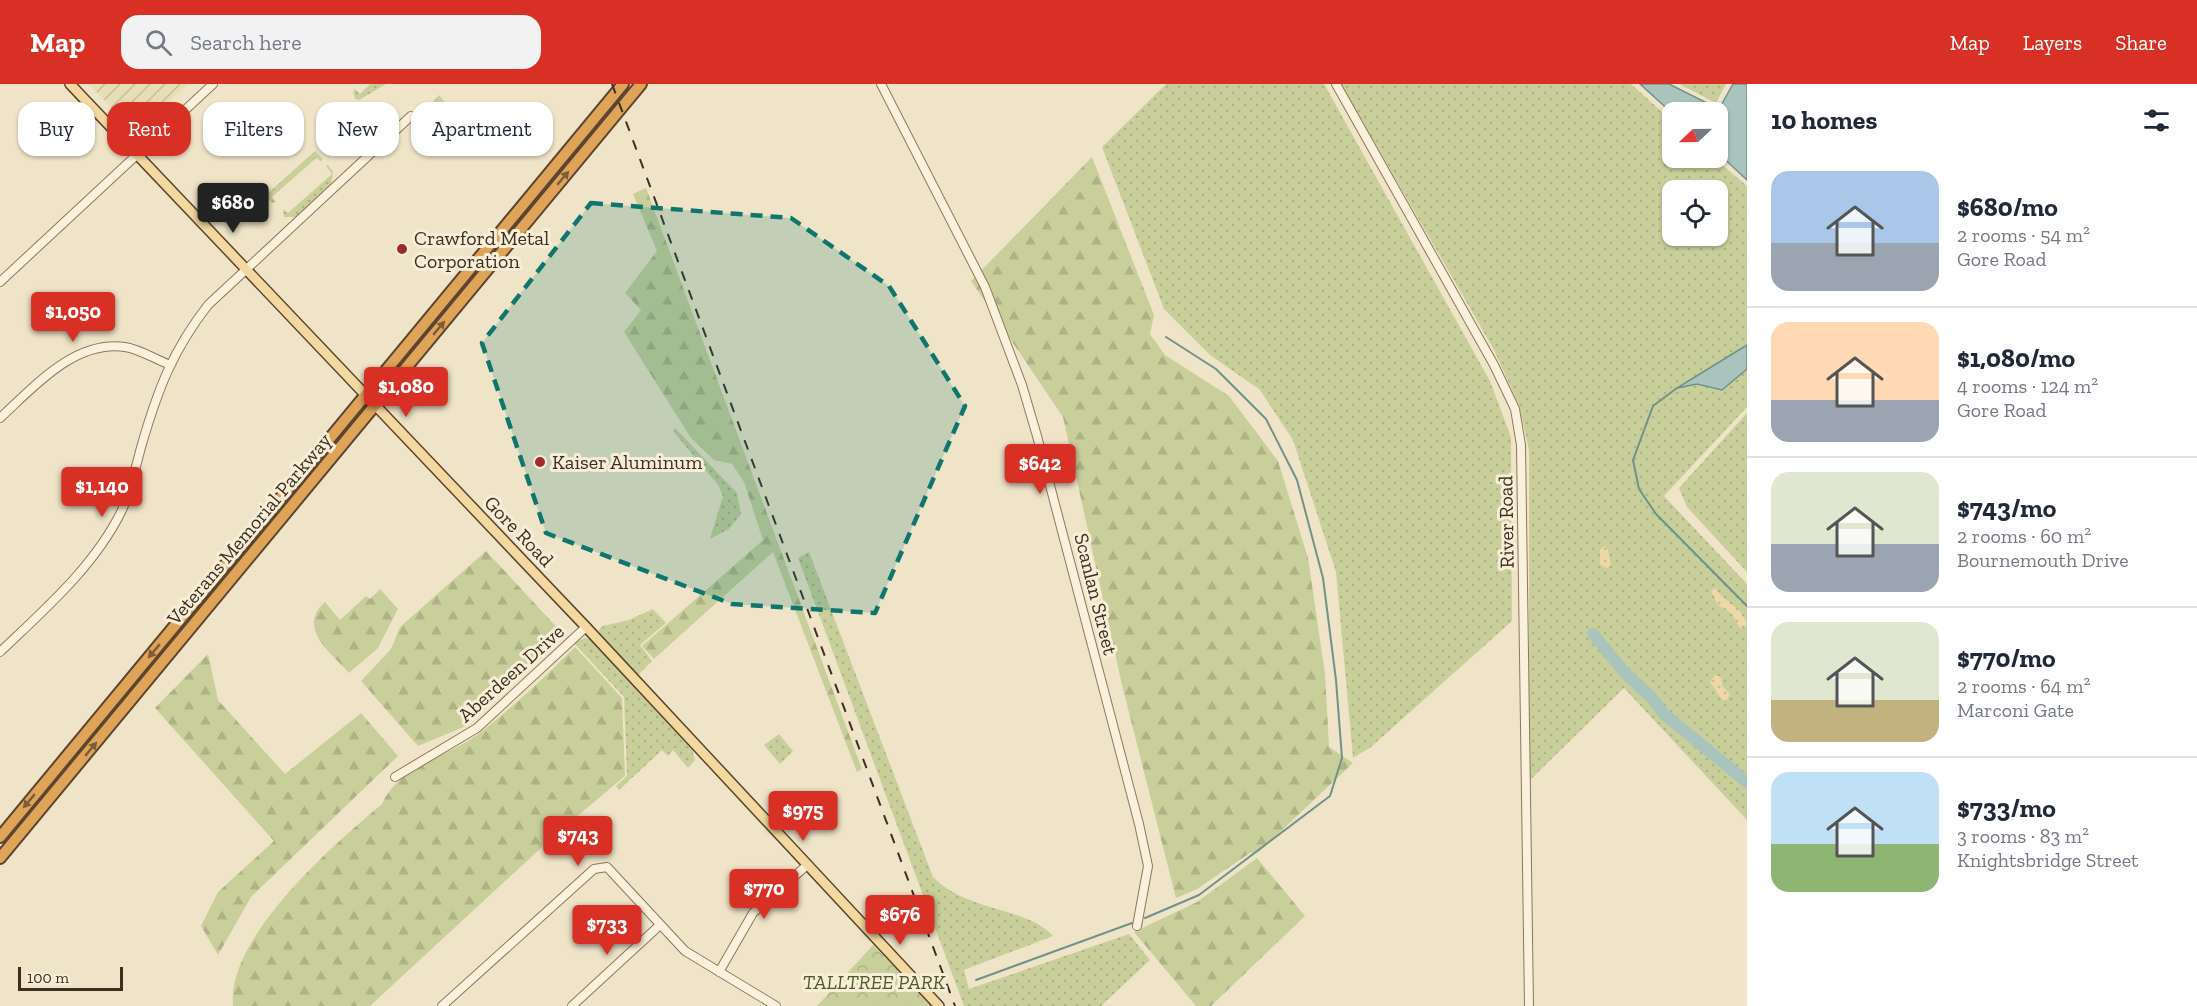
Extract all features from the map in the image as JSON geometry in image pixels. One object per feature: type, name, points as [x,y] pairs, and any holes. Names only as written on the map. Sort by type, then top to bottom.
[{"type":"highway","name":"Veterans Memorial Parkway","points":[[0,837],[623,84]]},
{"type":"highway","name":"Veterans Memorial Parkway","points":[[0,858],[641,84]]},
{"type":"main road","name":"Gore Road","points":[[70,84],[107,122]]},
{"type":"main road","name":"Gore Road","points":[[141,156],[365,396],[586,627],[806,866],[939,1006]]},
{"type":"street","points":[[191,105],[213,84]]},
{"type":"street","name":"Scanlan Street","points":[[881,84],[985,287],[1037,436],[1146,855],[1148,866],[1137,926]]},
{"type":"street","name":"River Road","points":[[1336,84],[1475,330],[1515,409],[1521,465],[1528,1006]]},
{"type":"street","points":[[0,652],[53,601],[94,554],[122,510],[154,401],[168,364],[184,335],[208,305],[411,116]]},
{"type":"street","points":[[0,282],[137,156]]},
{"type":"street","points":[[0,418],[50,372],[84,351],[105,346],[127,347],[168,364]]},
{"type":"street","name":"Aberdeen Drive","points":[[395,777],[477,728],[586,627]]},
{"type":"street","points":[[719,972],[753,913],[806,866]]},
{"type":"street","points":[[442,1006],[594,869],[607,867],[686,951],[776,1006]]},
{"type":"street","points":[[572,1006],[660,925]]},
{"type":"highlighted area","points":[[591,203],[791,218],[889,286],[965,406],[875,613],[732,604],[546,533],[482,343]]},
{"type":"shaded area","points":[[89,84],[188,84],[169,102],[107,103]]},
{"type":"green space","points":[[370,84],[386,84],[359,100],[355,99],[353,92],[355,89],[360,94]]},
{"type":"green space","points":[[1166,84],[1324,84],[1490,381],[1511,437],[1512,621],[1371,747],[1353,758],[1336,572],[1293,440],[1260,390],[1210,355],[1164,309],[1102,147]]},
{"type":"green space","points":[[1341,84],[1631,84],[1662,112],[1662,168],[1726,168],[1747,186],[1747,407],[1664,496],[1747,584],[1747,820],[1624,688],[1529,781],[1529,450],[1519,405],[1494,350]]},
{"type":"green space","points":[[1679,84],[1726,84],[1717,102]]},
{"type":"green space","points":[[439,95],[445,102],[433,102]]},
{"type":"green space","points":[[315,151],[316,156],[322,158],[322,162],[316,158],[272,197],[276,202],[272,203],[265,196]]},
{"type":"green space","points":[[1092,157],[1154,315],[1150,334],[1165,355],[1229,396],[1278,461],[1308,558],[1325,674],[1329,747],[1353,763],[1259,852],[1250,853],[1197,889],[1176,898],[1122,685],[1063,417],[971,281]]},
{"type":"green space","points":[[328,165],[333,172],[331,185],[296,217],[284,217],[283,209],[288,213],[332,174],[326,166]]},
{"type":"green space","points":[[646,188],[862,769],[857,772],[773,552],[654,659],[642,646],[763,540],[744,482],[732,464],[714,460],[691,438],[624,332],[641,310],[625,293],[657,251],[633,194]]},
{"type":"green space","points":[[1747,413],[1747,572],[1687,507],[1679,488]]},
{"type":"green space","points":[[675,428],[737,493],[741,514],[729,529],[710,539],[723,496],[718,485],[673,431]]},
{"type":"green space","points":[[486,551],[564,635],[466,726],[418,746],[361,681],[391,649],[400,627]]},
{"type":"green space","points":[[809,552],[933,877],[947,889],[963,897],[1028,919],[1042,926],[1053,936],[964,970],[969,989],[1129,934],[1150,960],[1101,1006],[964,1006],[798,558]]},
{"type":"green space","points":[[380,589],[398,609],[378,648],[349,673],[319,640],[314,621],[317,612],[325,602],[340,620],[366,596],[370,599]]},
{"type":"green space","points":[[653,609],[666,623],[640,645],[652,661],[638,675],[600,634],[599,629],[629,620]]},
{"type":"green space","points":[[584,638],[591,640],[692,750],[695,760],[688,768],[673,750],[668,756],[662,750],[619,790],[616,786],[627,776],[624,697],[574,643]]},
{"type":"green space","points":[[575,647],[622,698],[625,776],[556,834],[370,1006],[233,1006],[235,979],[246,952],[264,923],[311,868],[382,804],[400,780],[425,763],[480,733]]},
{"type":"green space","points":[[208,654],[218,700],[285,774],[361,713],[398,756],[251,897],[218,955],[201,926],[218,892],[274,841],[155,708]]},
{"type":"green space","points":[[779,734],[793,751],[780,764],[764,745]]},
{"type":"green space","points":[[1257,858],[1305,916],[1211,1006],[1196,1006],[1134,932],[1197,902]]},
{"type":"green space","name":"TALLTREE PARK","points":[[873,945],[933,1006],[817,1006]]},
{"type":"sand","points":[[1604,546],[1608,550],[1611,565],[1607,568],[1600,564],[1600,550]]},
{"type":"sand","points":[[1715,588],[1741,612],[1747,623],[1745,627],[1740,628],[1732,614],[1718,605],[1711,591]]},
{"type":"sand","points":[[1715,675],[1721,677],[1723,687],[1730,694],[1727,700],[1722,700],[1710,682]]},
{"type":"water","points":[[1640,84],[1669,84],[1705,102],[1662,102],[1662,104]]},
{"type":"water","points":[[1733,84],[1747,84],[1747,180],[1728,162],[1728,102],[1723,102]]},
{"type":"water","points":[[1747,345],[1747,369],[1722,390],[1697,384],[1677,388]]},
{"type":"waterway","points":[[1145,918],[1199,895],[1330,796],[1342,758],[1336,680],[1323,578],[1297,480],[1266,419],[1216,369],[1166,337]]},
{"type":"waterway","points":[[1677,388],[1653,406],[1633,460],[1639,489],[1656,514],[1747,606]]},
{"type":"waterway","points":[[1593,634],[1626,674],[1652,698],[1664,714],[1747,782]]},
{"type":"waterway","points":[[976,980],[1132,923]]},
{"type":"railway","points":[[612,84],[955,1006]]},
{"type":"place","name":"Crawford Metal Corporation","points":[[402,249]]},
{"type":"place","name":"Kaiser Aluminum","points":[[540,462]]}]
